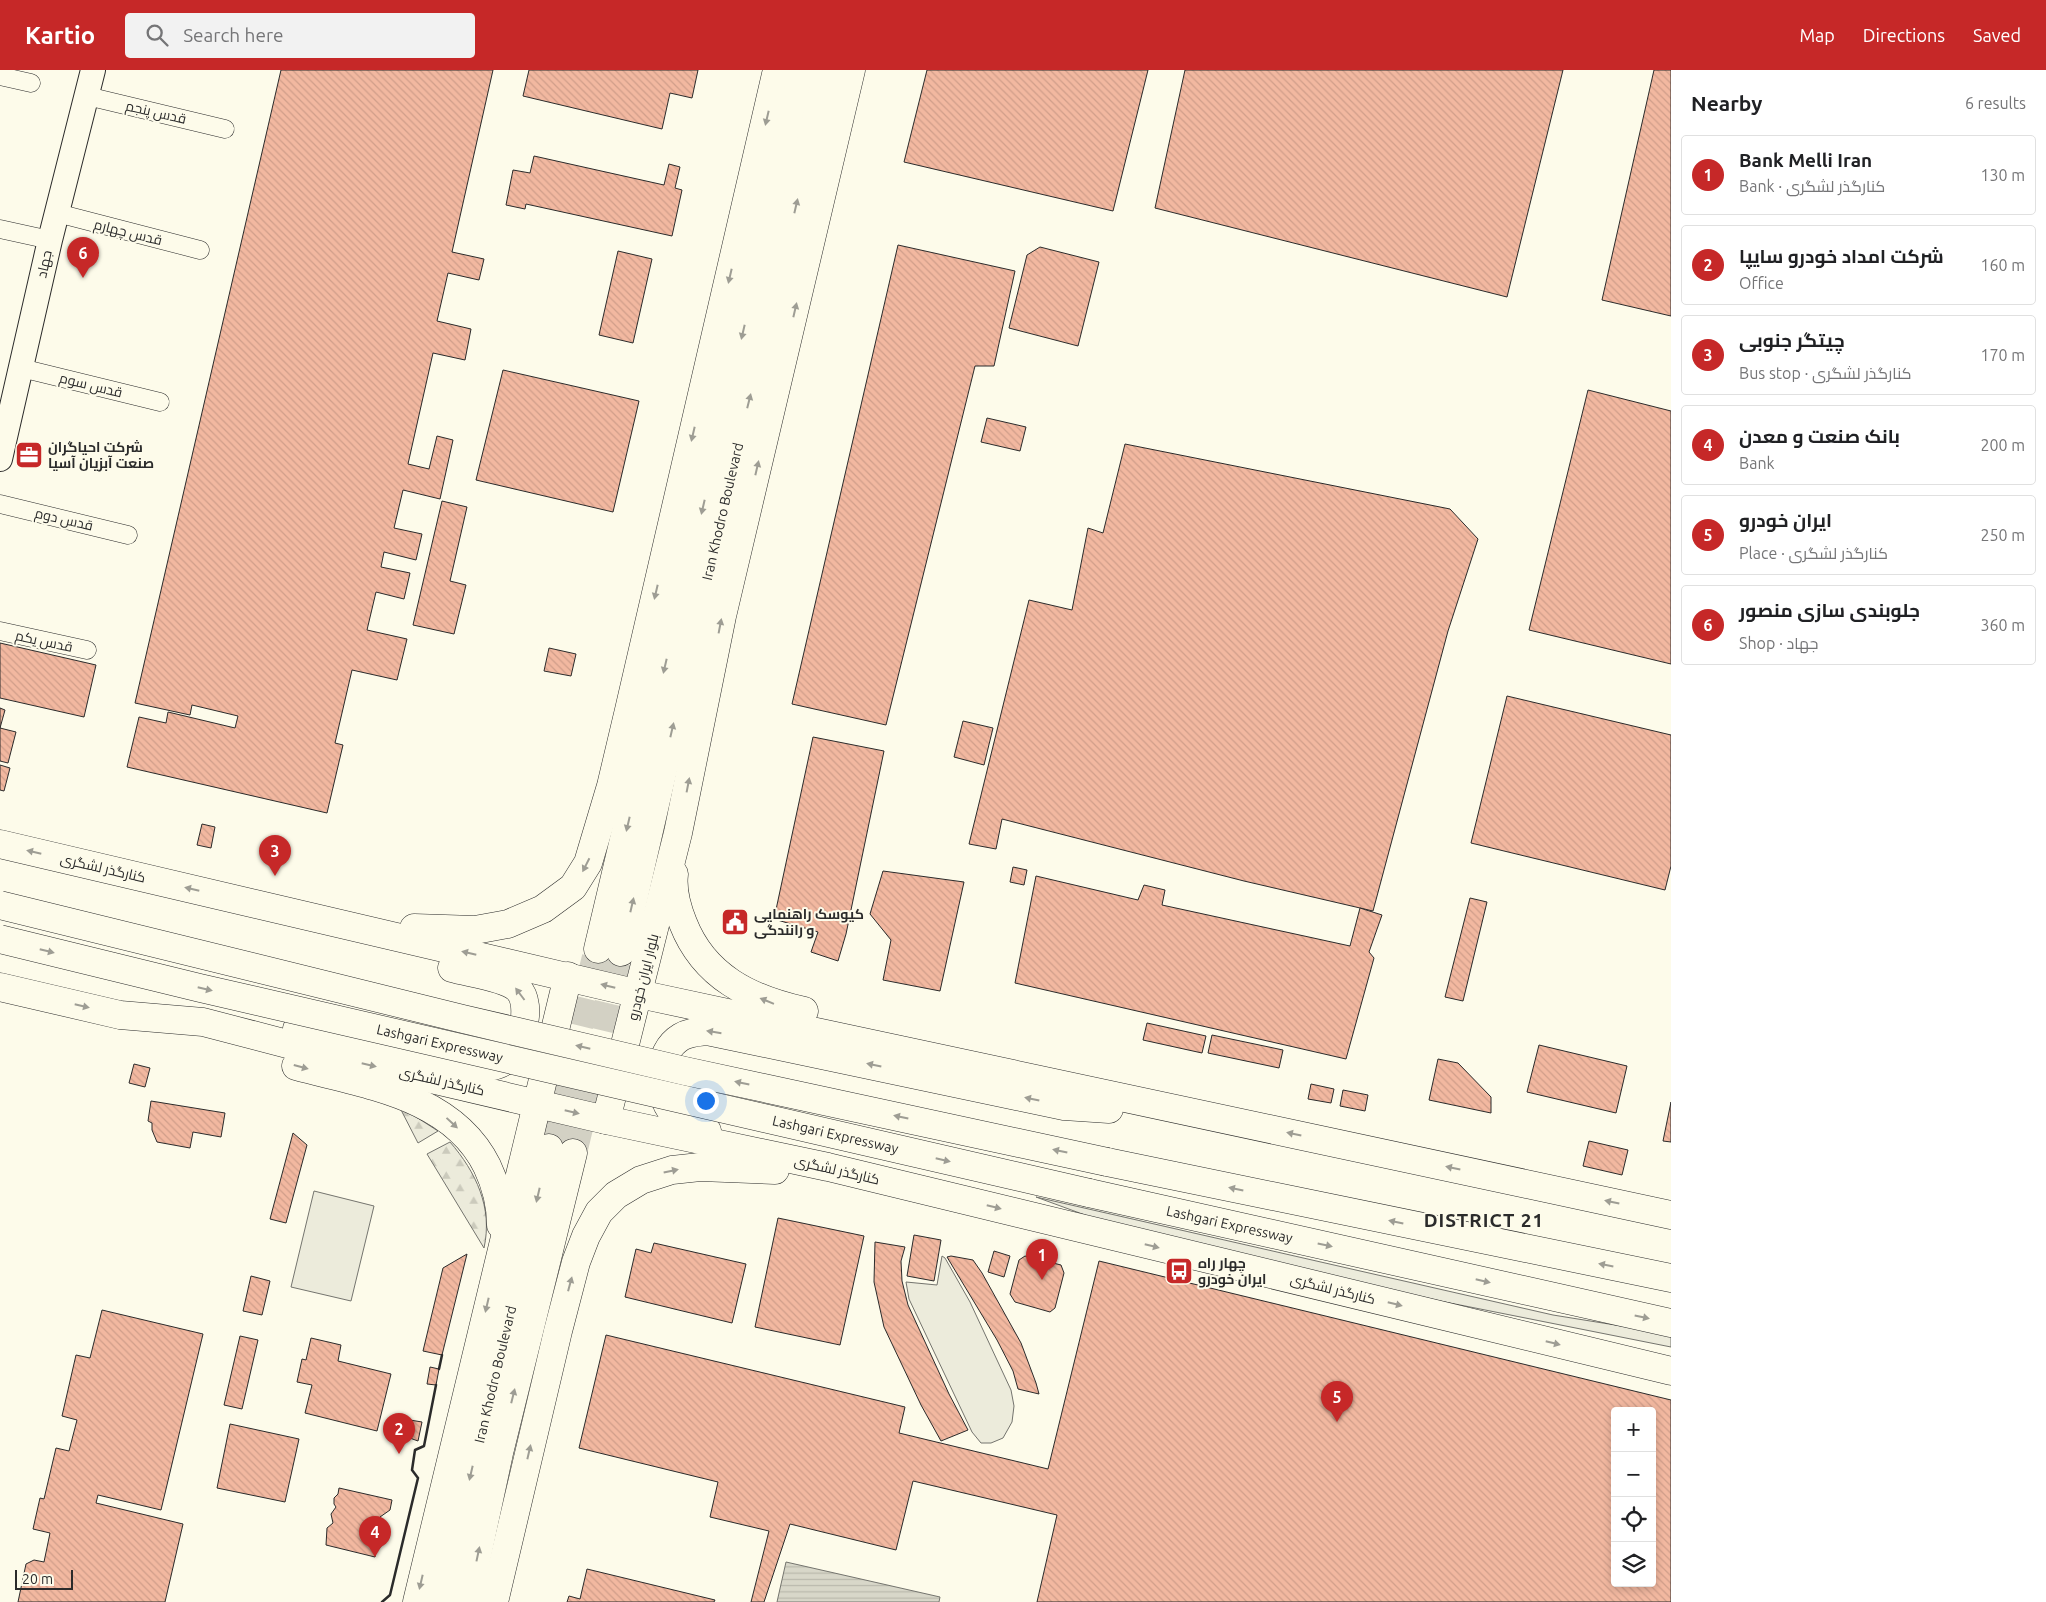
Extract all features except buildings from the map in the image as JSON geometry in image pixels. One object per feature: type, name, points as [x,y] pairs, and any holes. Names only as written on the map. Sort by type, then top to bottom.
[{"type":"main road","points":[[338,923],[475,930],[508,924],[543,909],[573,887],[588,863],[611,786],[777,70]]},
{"type":"main road","name":"Iran Khodro Boulevard","points":[[773,252],[803,70]]},
{"type":"main road","name":"Iran Khodro Boulevard","points":[[609,950],[773,252],[828,70]]},
{"type":"main road","name":"Iran Khodro Boulevard","points":[[678,833],[722,616],[851,70]]},
{"type":"main road","points":[[678,833],[673,880],[678,909],[689,939],[711,969],[746,993],[777,1005],[1072,1070],[1220,1118]]},
{"type":"main road","name":"بلوار ایران خودرو","points":[[606,1120],[678,833]]},
{"type":"main road","name":"کنارگذر لشگری","points":[[0,844],[639,994],[1667,1214]]},
{"type":"main road","points":[[203,1022],[280,1025],[477,1067],[493,1066],[504,1062],[514,1052],[520,1039],[525,1016],[525,1000],[518,989],[506,982],[304,931],[228,897]]},
{"type":"main road","points":[[0,905],[463,1019],[685,1071],[1107,1162],[1671,1278]]},
{"type":"main road","name":"Lashgari Expressway","points":[[0,939],[200,988],[1089,1193],[1671,1323]]},
{"type":"main road","points":[[499,1257],[568,976]]},
{"type":"main road","name":"کنارگذر لشگری","points":[[0,987],[120,1015],[203,1022],[333,1056],[537,1104],[828,1167],[1671,1371]]},
{"type":"main road","points":[[120,1015],[391,1092],[420,1102],[446,1117],[467,1136],[483,1158],[493,1178],[500,1201],[499,1257]]},
{"type":"main road","points":[[828,1167],[716,1135],[675,1115],[665,1102],[660,1088],[664,1059],[670,1047],[679,1037],[690,1032],[707,1031],[1064,1106],[1220,1118]]},
{"type":"main road","name":"Iran Khodro Boulevard","points":[[441,1602],[561,1151],[467,1602]]},
{"type":"main road","points":[[494,1602],[576,1262],[586,1236],[600,1212],[616,1195],[641,1180],[672,1170],[700,1167],[767,1169],[908,1187]]},
{"type":"main road","name":"Iran Khodro Boulevard","points":[[417,1602],[499,1257]]},
{"type":"street","name":"جهاد","points":[[0,459],[8,393],[21,368],[56,213],[93,70]]},
{"type":"street","points":[[1,74],[31,83]]},
{"type":"street","name":"قدس پنجم","points":[[86,96],[225,129]]},
{"type":"street","name":"قدس چهارم","points":[[56,213],[200,250]]},
{"type":"street","points":[[0,229],[50,240]]},
{"type":"street","name":"قدس سوم","points":[[21,368],[160,402]]},
{"type":"street","name":"قدس دوم","points":[[0,504],[128,534]]},
{"type":"street","name":"قدس یکم","points":[[0,631],[87,650]]},
{"type":"green space","points":[[399,1106],[438,1131],[418,1143]]},
{"type":"green space","points":[[450,1142],[468,1166],[480,1191],[486,1219],[484,1248],[427,1154]]},
{"type":"green space","points":[[314,1191],[374,1206],[351,1301],[291,1287]]},
{"type":"green space","points":[[1036,1197],[1553,1315],[1671,1334],[1671,1347],[1440,1301],[1115,1226]]},
{"type":"green space","points":[[942,1256],[945,1258],[970,1302],[1011,1390],[1014,1406],[1012,1422],[1003,1438],[991,1443],[981,1443],[972,1432],[909,1299],[906,1282],[937,1285]]},
{"type":"shaded area","points":[[786,1562],[940,1597],[939,1602],[777,1602]]},
{"type":"tunnel","points":[[549,1148],[598,949]]},
{"type":"tunnel","points":[[573,1153],[621,952]]},
{"type":"wall","points":[[439,1369],[442,1355]]},
{"type":"wall","points":[[382,1602],[390,1595],[418,1478],[412,1470],[415,1450],[424,1446],[436,1385]]},
{"type":"place","name":"جلوبندی سازی منصور","points":[[83,278]]},
{"type":"place","name":"شرکت احیاگران صنعت آبزیان آسیا","points":[[29,455]]},
{"type":"place","name":"چیتگر جنوبی","points":[[275,876]]},
{"type":"place","name":"کیوسک راهنمایی و رانندگی","points":[[735,922]]},
{"type":"place","name":"چهار راه ایران خودرو","points":[[1179,1271]]},
{"type":"place","name":"Bank Melli Iran","points":[[1042,1280]]},
{"type":"place","name":"ایران خودرو","points":[[1337,1422]]},
{"type":"place","name":"شرکت امداد خودرو سایپا","points":[[399,1454]]},
{"type":"place","name":"بانک صنعت و معدن","points":[[375,1557]]},
{"type":"district","name":"DISTRICT 21","points":[[1484,1220]]}]
